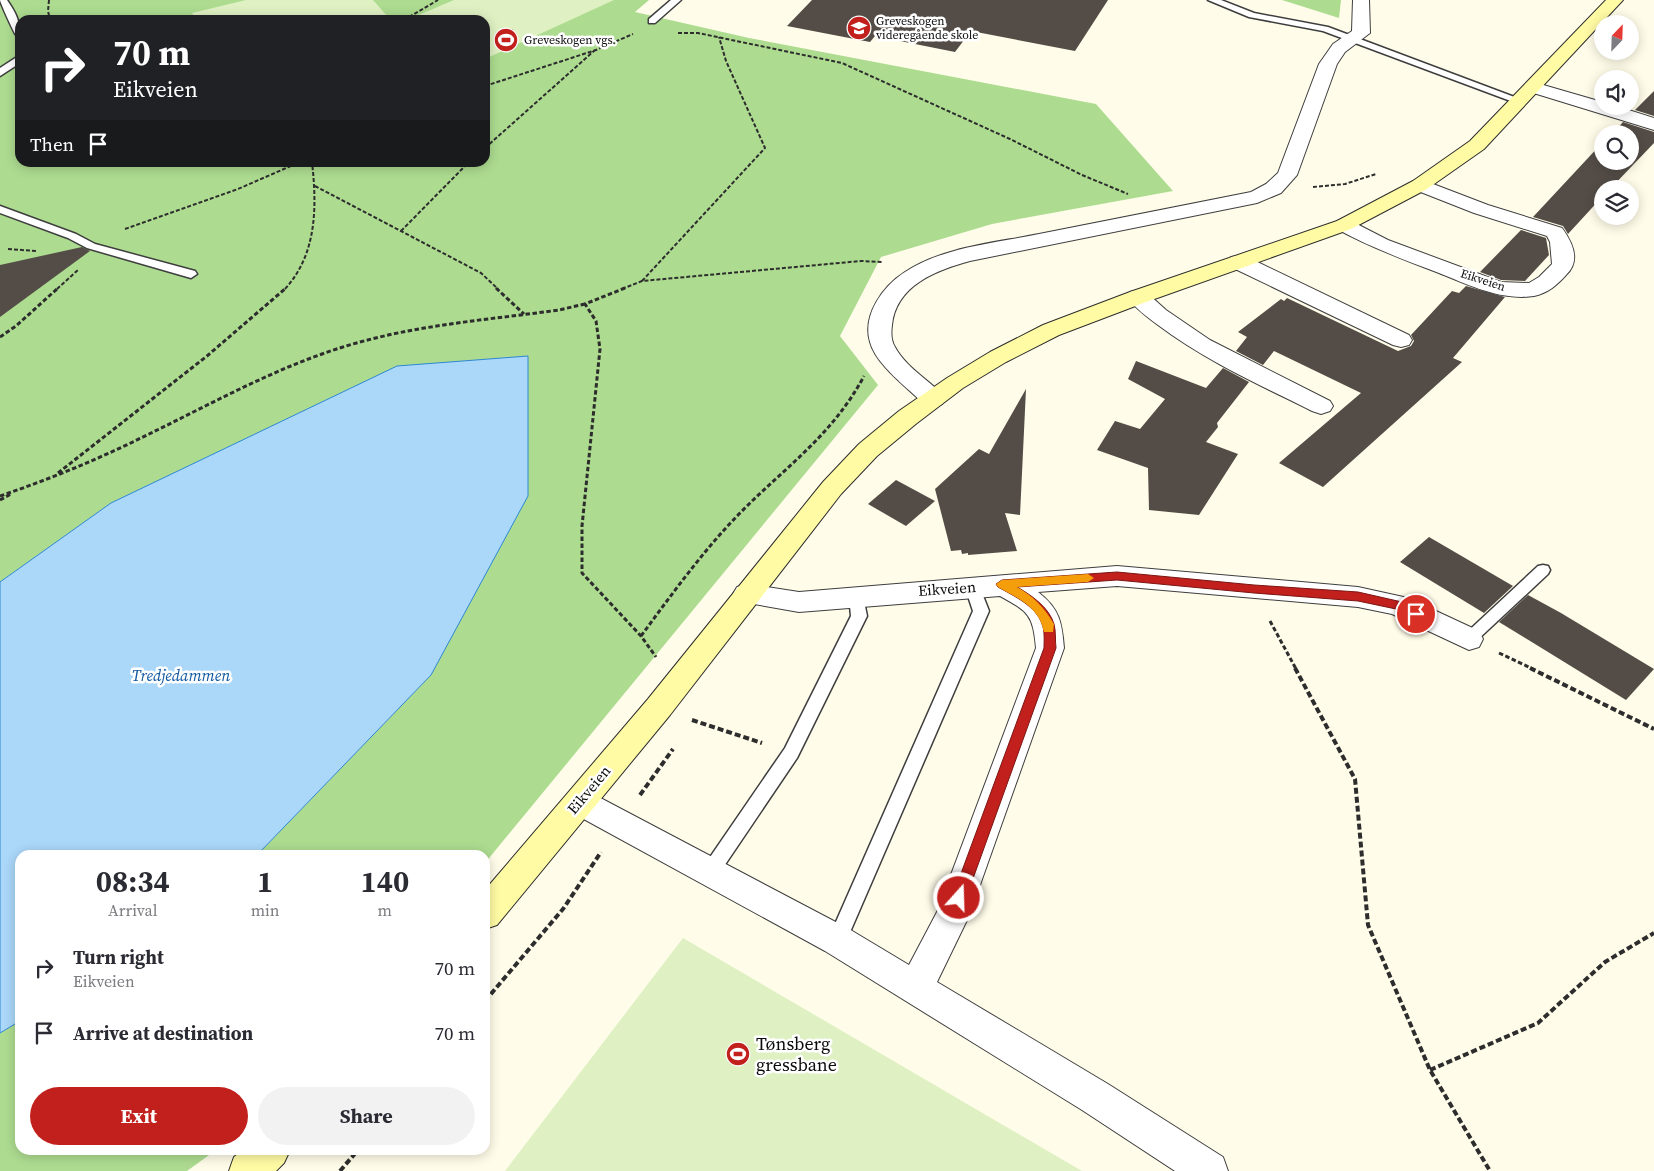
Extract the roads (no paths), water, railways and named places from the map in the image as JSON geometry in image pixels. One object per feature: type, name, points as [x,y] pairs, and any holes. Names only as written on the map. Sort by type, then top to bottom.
[{"type":"main road","name":"Eikveien","points":[[490,908],[659,707],[832,488],[868,450],[955,383],[998,357],[1042,335],[1138,297],[1344,225],[1420,185],[1477,145],[1616,0]]},
{"type":"main road","points":[[248,1171],[265,1155]]},
{"type":"street","points":[[933,399],[888,356],[882,346],[880,332],[882,313],[890,297],[904,283],[923,270],[967,255],[1257,197],[1278,186],[1287,176],[1328,64],[1339,48],[1361,33],[1361,0]]},
{"type":"street","points":[[1526,94],[1654,124]]},
{"type":"street","name":"Eikveien","points":[[1344,225],[1381,244],[1498,288],[1534,289],[1547,282],[1563,266],[1564,258],[1561,242],[1555,232],[1482,209],[1420,185]]},
{"type":"street","points":[[1239,262],[1401,340]]},
{"type":"street","points":[[1138,297],[1164,321],[1198,343],[1321,406]]},
{"type":"street","name":"Eikveien","points":[[747,594],[799,602],[1117,576],[1254,589],[1358,596],[1398,605],[1469,639]]},
{"type":"street","points":[[916,987],[952,916],[1050,648],[1048,624],[1038,608],[1027,598],[988,586]]},
{"type":"street","points":[[580,802],[837,940],[1095,1097],[1209,1171]]},
{"type":"lane","points":[[2,0],[15,21]]},
{"type":"lane","points":[[649,25],[676,0]]},
{"type":"lane","points":[[1213,0],[1252,15],[1325,29],[1526,94]]},
{"type":"lane","points":[[0,73],[15,62]]},
{"type":"lane","points":[[0,210],[72,236],[91,246],[191,274]]},
{"type":"lane","points":[[1469,639],[1543,570]]},
{"type":"lane","points":[[837,940],[981,611],[988,586]]},
{"type":"lane","points":[[710,872],[791,753],[859,616],[857,596]]},
{"type":"water","name":"Tredjedammen","points":[[528,356],[528,496],[431,675],[262,850],[15,850],[15,1024],[0,1033],[0,582],[111,503],[397,366]]},
{"type":"place","name":"Greveskogen videregående skole","points":[[859,28]]},
{"type":"place","name":"Greveskogen vgs.","points":[[506,40]]},
{"type":"place","name":"Tønsberg gressbane","points":[[738,1054]]}]
